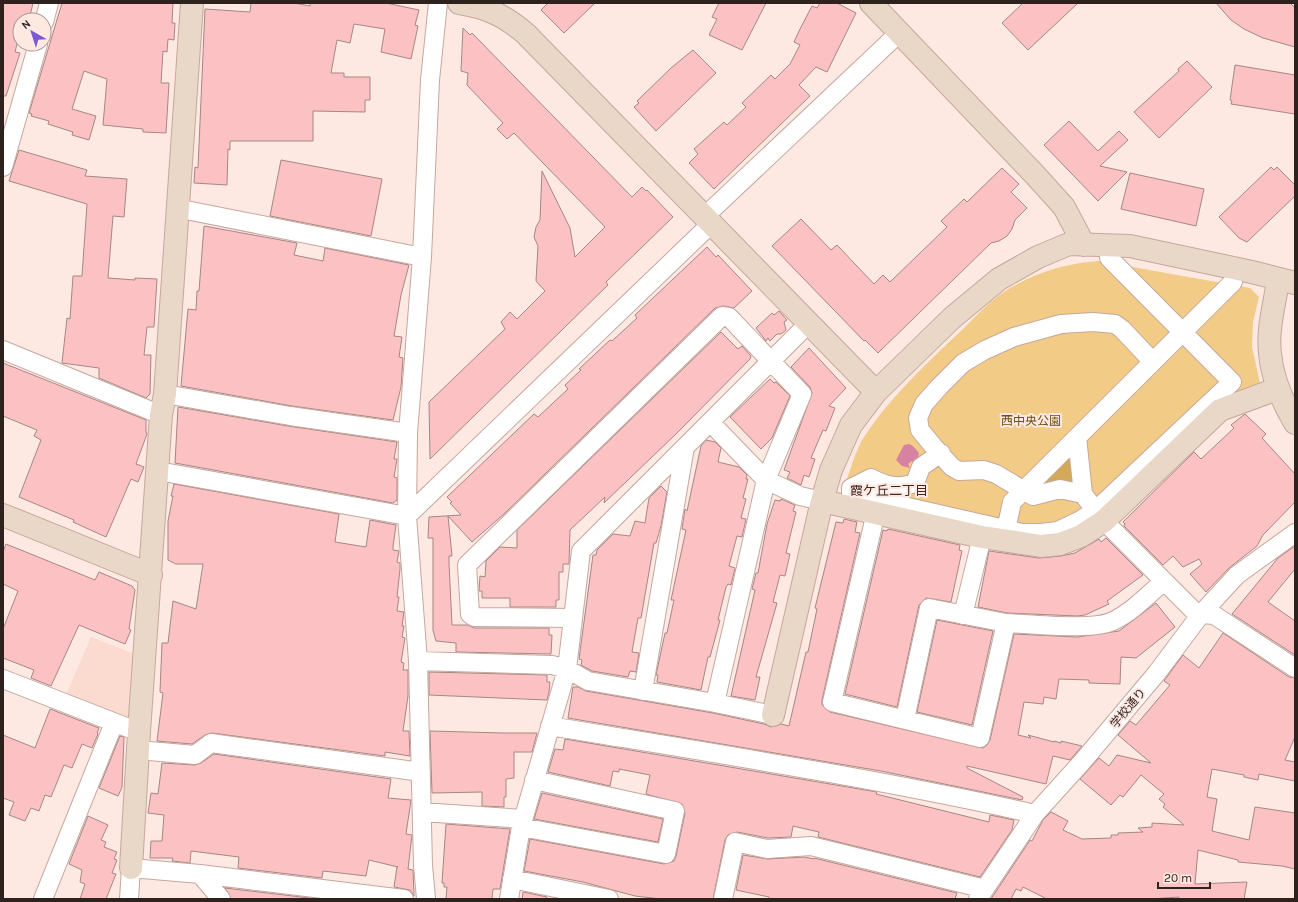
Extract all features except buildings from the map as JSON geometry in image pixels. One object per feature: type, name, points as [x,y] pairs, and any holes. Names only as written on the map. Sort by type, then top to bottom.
[{"type":"street","points":[[129,899],[176,208],[192,3]]},
{"type":"street","points":[[426,899],[423,865],[418,661],[407,516],[408,433],[422,257],[430,80],[438,3]]},
{"type":"street","points":[[459,3],[487,9],[503,16],[515,24],[876,392]]},
{"type":"street","points":[[870,3],[1064,207],[1084,245]]},
{"type":"street","points":[[407,516],[899,33]]},
{"type":"street","points":[[3,167],[36,52]]},
{"type":"street","points":[[176,208],[422,257]]},
{"type":"street","points":[[418,661],[552,666],[567,669],[588,681],[715,703],[773,715],[822,501],[831,470],[851,425],[876,392],[952,318],[999,279],[1038,257],[1069,244],[1130,246],[1287,281],[1271,322],[1270,353],[1278,389],[1295,423]]},
{"type":"street","points":[[710,422],[766,480],[800,496],[982,537],[1041,546],[1060,544],[1081,536],[1232,382],[1109,258]]},
{"type":"street","points":[[1006,530],[1012,502],[1233,282]]},
{"type":"street","points":[[572,618],[474,617],[470,614],[468,565],[722,316],[729,317],[802,394],[766,480],[715,703]]},
{"type":"street","points":[[1083,494],[1060,489],[1033,496],[996,474],[984,470],[959,471],[952,467],[920,430],[918,418],[924,404],[963,363],[1014,337],[1061,324],[1093,322],[1115,324],[1122,329],[1153,362]]},
{"type":"street","points":[[509,899],[522,823],[567,669],[581,551],[808,324]]},
{"type":"street","points":[[3,350],[163,405],[290,416],[408,433]]},
{"type":"street","points":[[941,453],[921,467],[915,482],[906,486],[893,487],[882,484],[871,478],[851,488],[851,494],[1006,530],[1041,533],[1058,531],[1079,521],[1100,516],[1220,410],[1278,389]]},
{"type":"street","points":[[1077,437],[1083,494],[1100,516],[1194,611],[1201,614],[1214,615],[1295,668]]},
{"type":"street","points":[[643,691],[685,447]]},
{"type":"street","points":[[158,471],[407,516]]},
{"type":"street","points":[[876,512],[832,702],[980,738],[1006,623]]},
{"type":"street","points":[[3,515],[151,575]]},
{"type":"street","name":"学校通り","points":[[981,894],[1035,814],[1082,762],[1152,680],[1201,614],[1237,575],[1295,533]]},
{"type":"street","points":[[963,615],[982,537]]},
{"type":"street","points":[[905,719],[928,608],[1006,623],[1082,626],[1112,622],[1127,612],[1164,582]]},
{"type":"street","points":[[3,679],[114,722],[139,741],[195,755],[211,743],[421,772]]},
{"type":"street","points":[[43,899],[114,722]]},
{"type":"street","points":[[550,726],[808,769],[958,797],[1035,814]]},
{"type":"street","points":[[422,812],[522,823],[666,854],[675,811],[534,780]]},
{"type":"street","points":[[723,899],[735,842],[767,849],[811,846],[981,894]]},
{"type":"street","points":[[131,868],[200,874],[404,899]]},
{"type":"street","points":[[200,874],[221,899]]},
{"type":"street","points":[[512,879],[609,899]]},
{"type":"shaded area","points":[[909,444],[919,453],[918,458],[913,465],[912,461],[908,464],[910,468],[902,466],[896,460],[904,445]]},
{"type":"shaded area","points":[[1073,453],[1079,490],[1035,488]]},
{"type":"shaded area","points":[[91,637],[135,654],[129,721],[66,695]]},
{"type":"green space","name":"西中央公園","points":[[1099,261],[1250,288],[1259,297],[1253,322],[1252,347],[1260,383],[1213,402],[1100,513],[1043,536],[844,488],[858,449],[864,437],[886,407],[937,353],[986,306],[1010,288],[1031,277],[1064,266]]},
{"type":"district","name":"霞ケ丘二丁目","points":[[889,490]]}]
